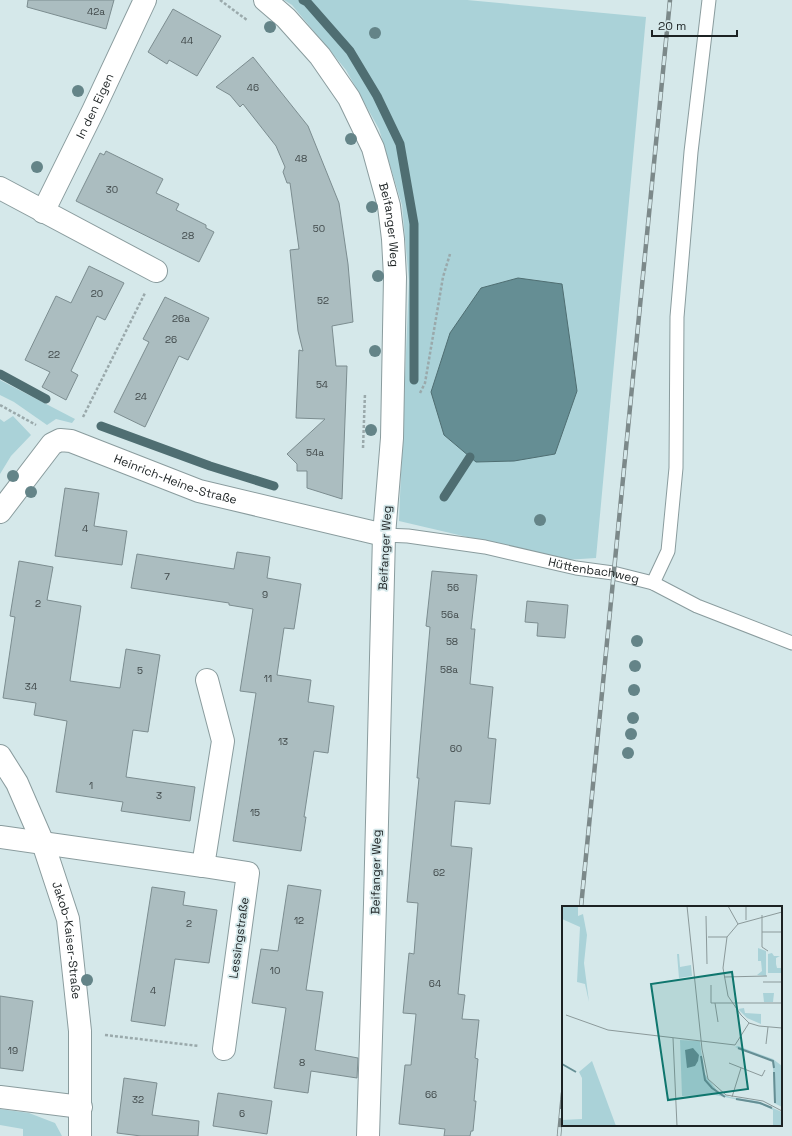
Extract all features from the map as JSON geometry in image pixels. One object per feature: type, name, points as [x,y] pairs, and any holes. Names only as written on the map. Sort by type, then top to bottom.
[{"type":"street","name":"In den Eigen","points":[[43,212],[93,111],[145,0]]},
{"type":"street","name":"Beifanger Weg","points":[[265,0],[286,18],[320,56],[349,98],[373,148],[389,206],[393,239],[395,277],[392,438],[384,535],[368,1136]]},
{"type":"street","points":[[0,188],[156,271]]},
{"type":"street","points":[[0,512],[52,444],[60,440],[71,441]]},
{"type":"street","name":"Heinrich-Heine-Straße","points":[[71,441],[199,491],[384,535]]},
{"type":"street","points":[[203,866],[223,741],[207,680]]},
{"type":"street","name":"Jakob-Kaiser-Straße","points":[[0,756],[17,783],[43,843],[68,919],[80,1032],[80,1136]]},
{"type":"street","name":"Lessingstraße","points":[[0,837],[203,866],[248,874],[224,1049]]},
{"type":"street","points":[[0,1097],[81,1107]]},
{"type":"lane","points":[[653,583],[668,551],[676,468],[677,317],[691,152],[709,0]]},
{"type":"lane","name":"Hüttenbachweg","points":[[384,535],[408,536],[485,547],[576,568],[613,573],[653,583],[697,606],[792,643]]},
{"type":"path","points":[[220,0],[251,24]]},
{"type":"path","points":[[419,394],[425,383],[443,278],[450,254]]},
{"type":"path","points":[[71,441],[156,271]]},
{"type":"path","points":[[363,451],[365,390]]},
{"type":"path","points":[[0,405],[35,424]]},
{"type":"path","points":[[80,1032],[224,1049]]},
{"type":"shaded area","points":[[284,0],[467,0],[646,17],[596,558],[565,560],[399,521],[409,281],[402,205],[379,129],[346,70],[292,5]]},
{"type":"shaded area","points":[[518,278],[562,284],[577,391],[555,454],[514,461],[476,462],[444,435],[431,392],[450,333],[481,288]]},
{"type":"shaded area","points":[[0,380],[75,419],[72,423],[56,419],[47,425],[14,402],[0,395]]},
{"type":"shaded area","points":[[13,416],[31,435],[11,456],[0,474],[0,419],[4,422]]},
{"type":"shaded area","points":[[0,1109],[29,1113],[55,1123],[62,1136],[23,1136],[23,1129],[0,1125]]},
{"type":"building","points":[[28,0],[114,0],[106,29],[27,7]]},
{"type":"building","points":[[173,9],[221,36],[197,76],[169,60],[167,64],[148,52]]},
{"type":"building","points":[[253,57],[308,126],[339,203],[348,264],[353,322],[332,326],[336,366],[347,366],[342,499],[307,488],[307,471],[297,471],[297,464],[287,454],[325,419],[296,418],[299,350],[303,351],[298,331],[290,250],[299,249],[290,183],[287,183],[283,172],[285,167],[276,146],[243,104],[240,107],[230,95],[216,87]]},
{"type":"building","points":[[106,151],[163,179],[156,193],[179,204],[176,210],[206,225],[206,228],[214,232],[199,262],[76,201],[100,153],[104,155]]},
{"type":"building","points":[[89,266],[124,283],[105,320],[97,316],[71,371],[78,375],[66,400],[42,387],[50,372],[25,360],[56,296],[71,303]]},
{"type":"building","points":[[165,297],[209,318],[188,360],[179,356],[145,427],[114,412],[149,342],[143,339]]},
{"type":"building","points":[[65,488],[99,493],[94,526],[127,531],[122,565],[55,556]]},
{"type":"building","points":[[237,552],[270,557],[267,578],[301,584],[294,629],[284,628],[277,675],[311,680],[308,702],[334,706],[328,753],[314,751],[304,817],[306,817],[301,851],[233,841],[256,693],[240,691],[253,609],[229,605],[229,603],[131,588],[137,554],[234,569]]},
{"type":"building","points":[[19,561],[53,567],[47,600],[81,606],[70,681],[120,688],[126,649],[160,655],[148,732],[133,730],[126,777],[195,787],[190,821],[121,811],[123,802],[56,792],[67,721],[34,715],[36,703],[3,698],[15,617],[10,616]]},
{"type":"building","points":[[432,571],[477,575],[471,629],[475,629],[470,684],[493,687],[488,738],[496,739],[490,804],[455,801],[451,846],[472,848],[458,994],[465,995],[462,1019],[479,1020],[475,1058],[478,1059],[474,1101],[476,1101],[473,1131],[471,1131],[470,1136],[444,1136],[445,1129],[399,1124],[405,1065],[411,1065],[416,1014],[403,1013],[409,953],[414,954],[418,903],[407,902],[419,778],[417,778],[430,627],[426,626]]},
{"type":"building","points":[[527,601],[568,605],[565,638],[537,636],[538,623],[525,622]]},
{"type":"building","points":[[288,885],[321,890],[306,990],[323,992],[315,1050],[358,1058],[357,1078],[311,1071],[308,1093],[274,1088],[286,1008],[252,1003],[261,949],[278,951]]},
{"type":"building","points":[[152,887],[185,892],[183,905],[217,910],[209,963],[175,959],[165,1026],[131,1021]]},
{"type":"building","points":[[0,996],[33,1001],[23,1071],[0,1068]]},
{"type":"building","points":[[124,1078],[157,1083],[152,1115],[199,1121],[198,1136],[141,1136],[117,1133]]},
{"type":"building","points":[[218,1093],[272,1101],[267,1134],[213,1126]]},
{"type":"waterway","points":[[303,0],[307,2],[350,51],[377,96],[400,144],[414,224],[414,380]]},
{"type":"waterway","points":[[0,374],[46,399]]},
{"type":"waterway","points":[[101,426],[210,466],[274,486]]},
{"type":"waterway","points":[[444,497],[470,457]]},
{"type":"railway","points":[[581,906],[670,0]]},
{"type":"railway","points":[[559,1136],[562,1104]]}]
